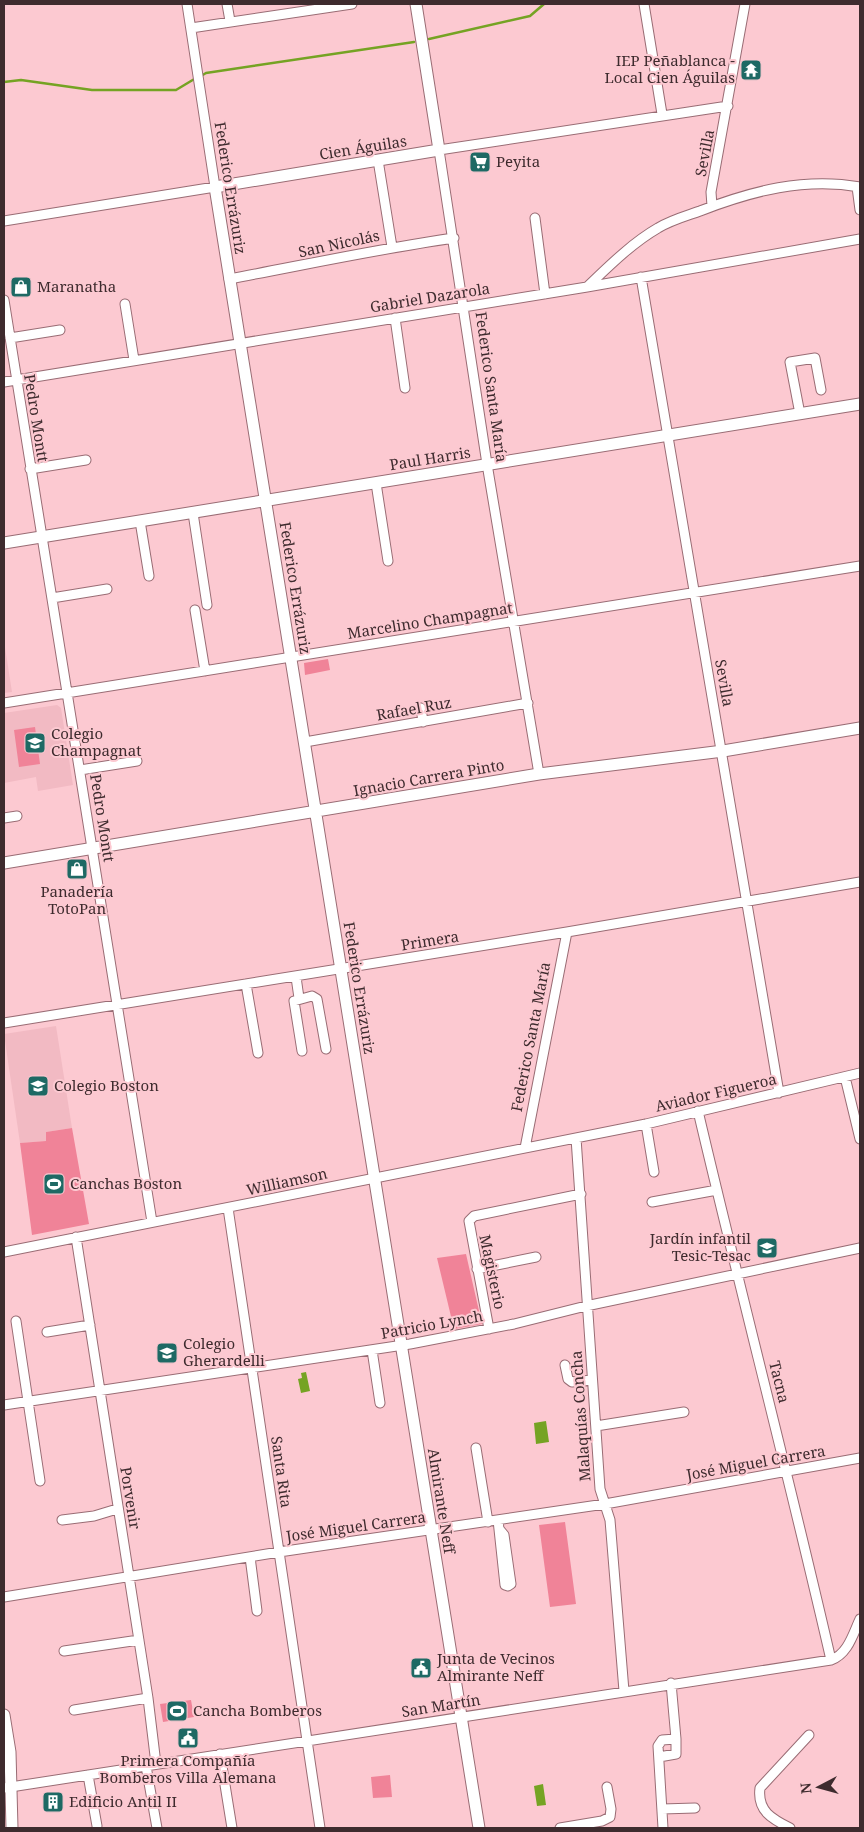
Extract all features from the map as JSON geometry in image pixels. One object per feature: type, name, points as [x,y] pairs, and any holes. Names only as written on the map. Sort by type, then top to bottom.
[{"type":"street","name":"Federico Errázuriz","points":[[187,4],[214,188],[266,500],[374,1177]]},
{"type":"street","points":[[228,4],[230,21]]},
{"type":"street","points":[[191,28],[352,4]]},
{"type":"street","name":"Federico Santa María","points":[[416,4],[454,238],[487,464],[539,774]]},
{"type":"street","points":[[644,4],[662,114]]},
{"type":"street","name":"Sevilla","points":[[712,206],[711,192],[746,4]]},
{"type":"street","name":"Cien Águilas","points":[[4,221],[662,114],[728,106]]},
{"type":"street","points":[[378,160],[392,247]]},
{"type":"street","points":[[587,287],[612,264],[658,228],[712,206],[752,193],[808,182],[859,187],[860,210]]},
{"type":"street","points":[[535,218],[545,294]]},
{"type":"street","name":"San Nicolás","points":[[229,279],[330,261],[392,247],[454,238]]},
{"type":"street","name":"Gabriel Dazarola","points":[[4,382],[641,278],[860,239]]},
{"type":"street","name":"Sevilla","points":[[641,278],[694,593],[723,751],[746,902],[779,1093]]},
{"type":"street","name":"Pedro Montt","points":[[4,300],[152,1222]]},
{"type":"street","points":[[125,304],[134,360]]},
{"type":"street","points":[[395,318],[405,388]]},
{"type":"street","points":[[10,338],[60,330]]},
{"type":"street","points":[[800,414],[790,362],[815,358],[822,390]]},
{"type":"street","name":"Paul Harris","points":[[4,543],[860,404]]},
{"type":"street","points":[[30,469],[86,460]]},
{"type":"street","points":[[376,482],[388,561]]},
{"type":"street","points":[[193,513],[207,605]]},
{"type":"street","points":[[140,521],[149,576]]},
{"type":"street","name":"Marcelino Champagnat","points":[[4,703],[860,566]]},
{"type":"street","points":[[52,598],[107,589]]},
{"type":"street","points":[[195,610],[206,642],[205,671]]},
{"type":"street","name":"Rafael Ruz","points":[[305,742],[528,703]]},
{"type":"street","points":[[421,708],[423,722]]},
{"type":"street","name":"Ignacio Carrera Pinto","points":[[4,863],[539,774],[723,751],[860,728]]},
{"type":"street","points":[[80,770],[137,761]]},
{"type":"street","points":[[4,818],[18,816]]},
{"type":"street","name":"Primera","points":[[4,1023],[296,977],[860,882]]},
{"type":"street","name":"Federico Santa María","points":[[525,1148],[567,932]]},
{"type":"street","points":[[296,977],[299,998]]},
{"type":"street","points":[[246,984],[258,1053]]},
{"type":"street","points":[[302,1051],[294,1004],[295,999],[312,996],[317,999],[326,1048]]},
{"type":"street","name":"Aviador Figueroa","points":[[576,1138],[646,1124],[860,1073]]},
{"type":"street","points":[[845,1077],[860,1139]]},
{"type":"street","name":"Tacna","points":[[698,1111],[736,1274],[788,1472],[831,1660]]},
{"type":"street","points":[[646,1124],[654,1172]]},
{"type":"street","name":"Williamson","points":[[4,1252],[576,1138]]},
{"type":"street","name":"Malaquías Concha","points":[[576,1138],[600,1489],[610,1520],[624,1691]]},
{"type":"street","name":"Almirante Neff","points":[[374,1177],[479,1828]]},
{"type":"street","points":[[652,1202],[717,1190]]},
{"type":"street","name":"Magisterio","points":[[489,1328],[469,1221],[474,1216],[581,1194]]},
{"type":"street","name":"Santa Rita","points":[[228,1208],[320,1828]]},
{"type":"street","name":"Porvenir","points":[[76,1237],[148,1698],[151,1765],[157,1828]]},
{"type":"street","name":"Patricio Lynch","points":[[4,1405],[252,1366],[402,1345],[860,1248]]},
{"type":"street","points":[[477,1269],[536,1257]]},
{"type":"street","points":[[16,1321],[40,1481]]},
{"type":"street","points":[[47,1332],[90,1324]]},
{"type":"street","points":[[372,1350],[380,1403]]},
{"type":"street","points":[[565,1365],[568,1379],[572,1382],[592,1380]]},
{"type":"street","points":[[596,1426],[684,1412]]},
{"type":"street","points":[[476,1448],[488,1522]]},
{"type":"street","name":"José Miguel Carrera","points":[[4,1597],[279,1552],[430,1530],[488,1522],[499,1525],[860,1458]]},
{"type":"street","points":[[62,1520],[94,1516],[118,1509]]},
{"type":"street","points":[[499,1525],[504,1535],[511,1584],[508,1586],[505,1585],[499,1525]]},
{"type":"street","points":[[250,1557],[257,1611]]},
{"type":"street","points":[[831,1660],[837,1658],[847,1648],[860,1619]]},
{"type":"street","points":[[64,1651],[139,1640]]},
{"type":"street","name":"San Martín","points":[[7,1787],[308,1742],[315,1739],[671,1683],[831,1660]]},
{"type":"street","points":[[659,1757],[676,1754],[671,1683]]},
{"type":"street","points":[[74,1710],[148,1698]]},
{"type":"street","points":[[4,1715],[10,1752],[7,1787],[12,1828]]},
{"type":"street","points":[[790,1828],[768,1817],[761,1803],[760,1788],[809,1735]]},
{"type":"street","points":[[663,1828],[659,1757],[661,1741],[676,1739]]},
{"type":"street","points":[[220,1754],[232,1828]]},
{"type":"street","points":[[88,1775],[97,1826]]},
{"type":"street","points":[[560,1828],[610,1818],[611,1809],[607,1787]]},
{"type":"street","points":[[662,1809],[695,1808]]},
{"type":"shaded area","points":[[4,641],[12,692],[4,693]]},
{"type":"shaded area","points":[[328,659],[330,670],[305,675],[304,663]]},
{"type":"shaded area","name":"Colegio Champagnat","points":[[57,705],[61,708],[73,785],[38,791],[36,777],[4,783],[4,713]]},
{"type":"shaded area","points":[[35,727],[40,764],[19,767],[14,730]]},
{"type":"shaded area","name":"Colegio Boston","points":[[56,1026],[72,1128],[46,1132],[46,1141],[20,1143],[4,1034]]},
{"type":"shaded area","name":"Canchas Boston","points":[[72,1128],[89,1224],[32,1235],[20,1143],[46,1141],[46,1132]]},
{"type":"shaded area","points":[[466,1254],[482,1324],[454,1329],[437,1258]]},
{"type":"shaded area","points":[[306,1372],[310,1391],[301,1393],[298,1379],[302,1378],[301,1373]]},
{"type":"shaded area","points":[[546,1421],[549,1442],[536,1444],[534,1423]]},
{"type":"shaded area","points":[[565,1522],[576,1604],[550,1607],[539,1525]]},
{"type":"shaded area","name":"Cancha Bomberos","points":[[191,1700],[194,1717],[163,1722],[160,1704]]},
{"type":"shaded area","points":[[390,1775],[392,1797],[373,1798],[371,1777]]},
{"type":"shaded area","points":[[543,1784],[546,1805],[537,1806],[534,1786]]},
{"type":"waterway","points":[[429,39],[530,16],[544,4]]},
{"type":"waterway","points":[[201,76],[206,73],[414,42]]},
{"type":"waterway","points":[[4,82],[21,80],[92,90],[176,90],[196,78]]},
{"type":"place","name":"IEP Peñablanca - Local Cien Águilas","points":[[751,70]]},
{"type":"place","name":"Peyita","points":[[480,162]]},
{"type":"place","name":"Maranatha","points":[[21,287]]},
{"type":"place","name":"Colegio Champagnat","points":[[35,743]]},
{"type":"place","name":"Panadería TotoPan","points":[[77,869]]},
{"type":"place","name":"Colegio Boston","points":[[38,1086]]},
{"type":"place","name":"Canchas Boston","points":[[54,1184]]},
{"type":"place","name":"Jardín infantil Tesic-Tesac","points":[[767,1248]]},
{"type":"place","name":"Colegio Gherardelli","points":[[167,1353]]},
{"type":"place","name":"Junta de Vecinos Almirante Neff","points":[[421,1668]]},
{"type":"place","name":"Cancha Bomberos","points":[[177,1711]]},
{"type":"place","name":"Primera Compañía Bomberos Villa Alemana","points":[[188,1738]]},
{"type":"place","name":"Edificio Antil II","points":[[53,1802]]}]
